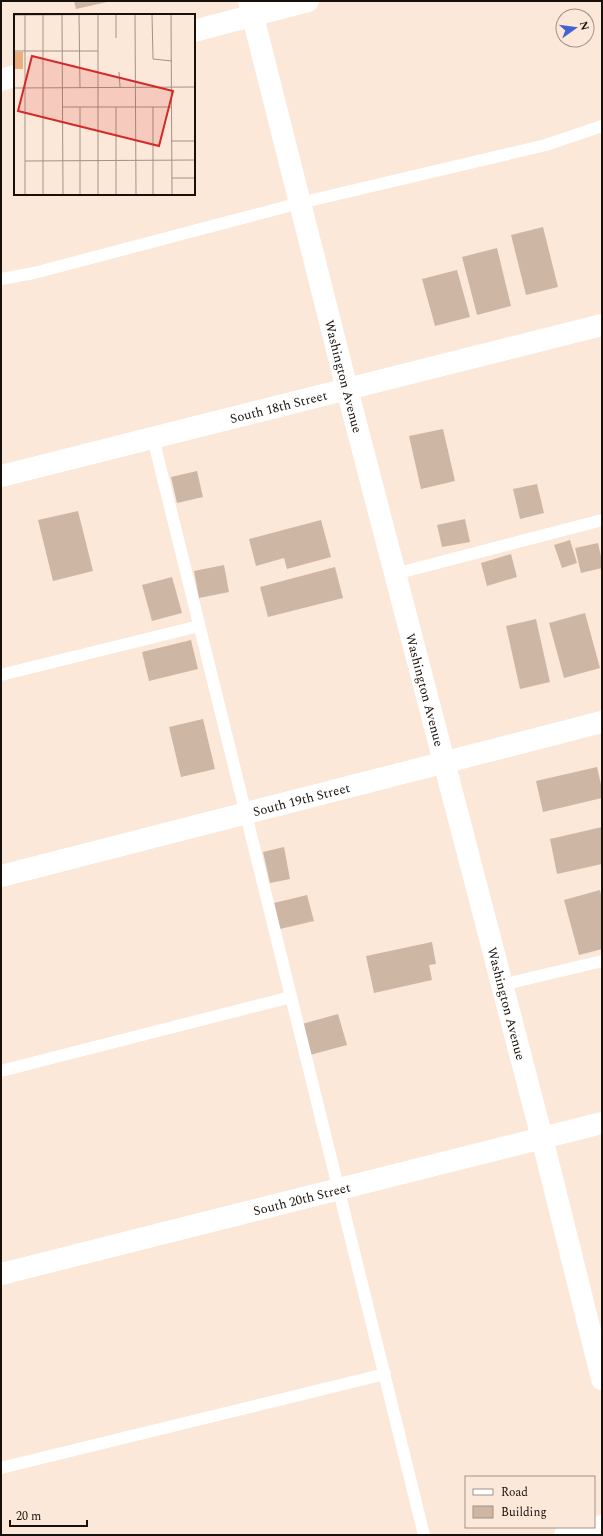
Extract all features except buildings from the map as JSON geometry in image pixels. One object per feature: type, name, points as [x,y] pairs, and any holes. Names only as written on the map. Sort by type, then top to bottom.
[{"type":"street","points":[[195,30],[251,8],[308,1]]},
{"type":"street","name":"Washington Avenue","points":[[251,8],[443,762],[542,1138],[602,1379]]},
{"type":"street","points":[[1,80],[14,76]]},
{"type":"street","name":"South 18th Street","points":[[1,476],[602,325]]},
{"type":"street","name":"South 19th Street","points":[[1,876],[602,722]]},
{"type":"street","name":"South 20th Street","points":[[1,1274],[602,1123]]},
{"type":"street","points":[[565,1535],[594,1528]]},
{"type":"lane","points":[[1,279],[34,273],[300,203],[546,145],[602,126]]},
{"type":"lane","points":[[152,438],[424,1535]]},
{"type":"lane","points":[[395,574],[602,520]]},
{"type":"lane","points":[[1,675],[199,626]]},
{"type":"lane","points":[[501,985],[602,961]]},
{"type":"lane","points":[[1,1071],[291,997]]},
{"type":"lane","points":[[1,1468],[385,1374]]}]
